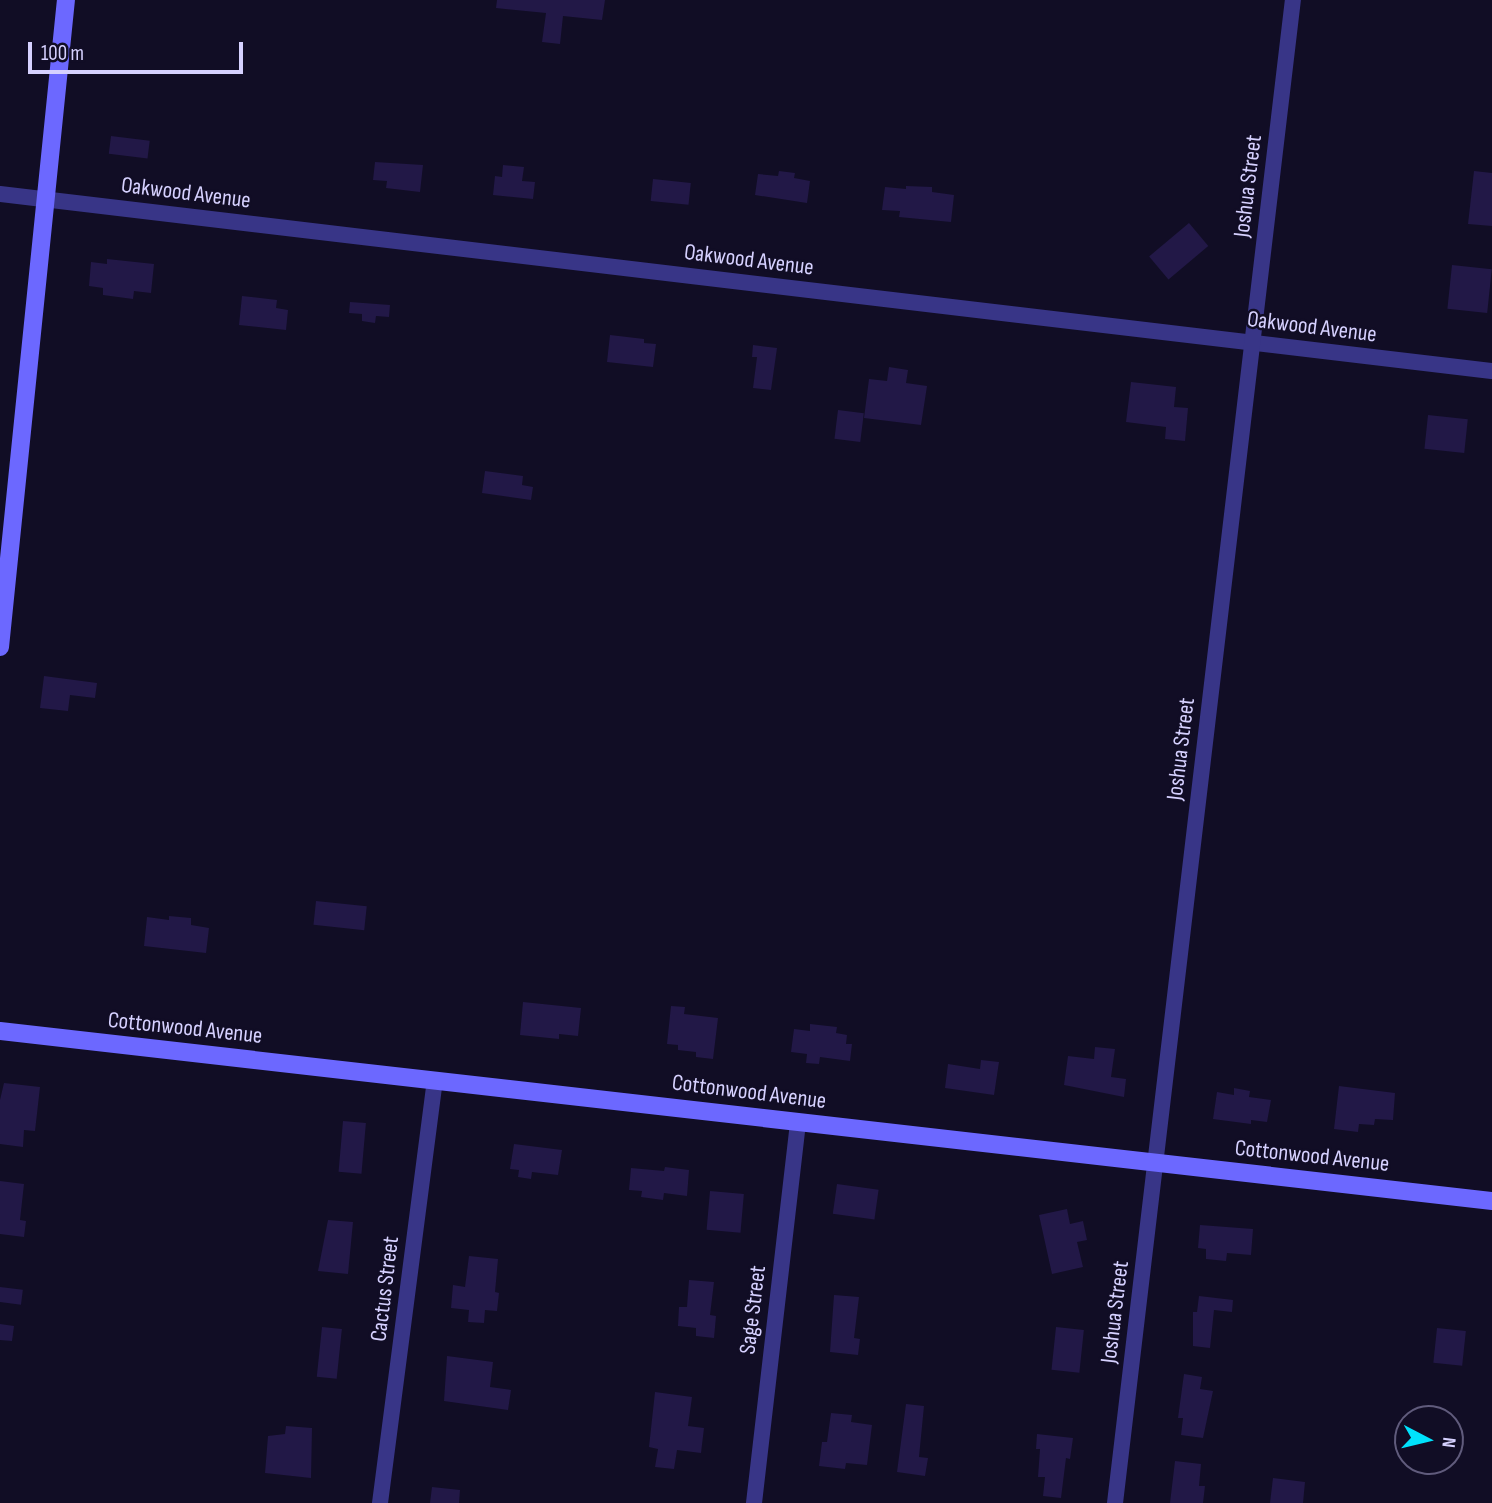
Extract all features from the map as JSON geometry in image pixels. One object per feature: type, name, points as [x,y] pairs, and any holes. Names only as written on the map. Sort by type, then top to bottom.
[{"type":"street","points":[[0,647],[66,0]]},
{"type":"street","name":"Joshua Street","points":[[1115,1503],[1293,0]]},
{"type":"street","name":"Oakwood Avenue","points":[[0,194],[1492,371]]},
{"type":"street","name":"Cottonwood Avenue","points":[[0,1031],[1492,1201]]},
{"type":"street","name":"Cactus Street","points":[[380,1503],[435,1081]]},
{"type":"street","name":"Sage Street","points":[[754,1503],[798,1122]]},
{"type":"building","points":[[497,0],[605,0],[602,20],[563,16],[560,44],[542,42],[546,13],[496,8]]},
{"type":"building","points":[[111,136],[150,141],[148,159],[109,154]]},
{"type":"building","points":[[375,162],[423,165],[420,192],[386,188],[387,181],[373,180]]},
{"type":"building","points":[[503,165],[524,167],[522,181],[535,182],[533,199],[493,195],[495,176],[502,177]]},
{"type":"building","points":[[779,171],[795,173],[794,178],[810,181],[807,203],[755,195],[758,174],[778,176]]},
{"type":"building","points":[[1474,171],[1492,173],[1492,226],[1468,224]]},
{"type":"building","points":[[653,179],[691,183],[688,205],[651,201]]},
{"type":"building","points":[[906,186],[932,187],[932,192],[954,195],[951,222],[899,217],[900,211],[882,210],[885,187],[906,189]]},
{"type":"building","points":[[1189,223],[1208,246],[1168,279],[1149,256]]},
{"type":"building","points":[[107,259],[154,264],[151,293],[134,291],[133,299],[103,295],[103,288],[89,286],[91,262],[107,264]]},
{"type":"building","points":[[1452,265],[1492,269],[1487,313],[1447,309]]},
{"type":"building","points":[[242,296],[277,300],[276,308],[288,310],[286,330],[239,325]]},
{"type":"building","points":[[350,302],[390,305],[389,317],[376,316],[375,323],[362,321],[362,314],[349,313]]},
{"type":"building","points":[[610,335],[644,339],[644,343],[656,344],[653,367],[607,362]]},
{"type":"building","points":[[753,345],[777,348],[771,390],[753,388],[757,357],[752,357]]},
{"type":"building","points":[[889,367],[908,370],[906,383],[927,386],[921,425],[864,418],[869,379],[887,381]]},
{"type":"building","points":[[1131,382],[1176,387],[1174,407],[1188,408],[1185,441],[1165,439],[1166,427],[1126,422]]},
{"type":"building","points":[[838,410],[864,413],[860,442],[834,439]]},
{"type":"building","points":[[1428,415],[1468,419],[1464,453],[1424,449]]},
{"type":"building","points":[[485,471],[523,476],[522,485],[533,487],[531,500],[482,493]]},
{"type":"building","points":[[44,676],[97,683],[95,698],[70,695],[68,711],[40,708]]},
{"type":"building","points":[[316,901],[367,906],[364,930],[313,925]]},
{"type":"building","points":[[169,916],[191,918],[191,925],[209,928],[206,953],[144,946],[147,917],[169,920]]},
{"type":"building","points":[[523,1002],[581,1008],[578,1036],[559,1034],[559,1039],[520,1035]]},
{"type":"building","points":[[671,1006],[685,1007],[684,1014],[718,1018],[713,1059],[696,1057],[696,1052],[678,1050],[678,1045],[667,1044]]},
{"type":"building","points":[[810,1024],[837,1027],[836,1033],[847,1035],[846,1044],[852,1044],[850,1061],[820,1057],[819,1064],[806,1063],[807,1054],[791,1052],[794,1029],[810,1031]]},
{"type":"building","points":[[1095,1047],[1115,1049],[1111,1077],[1126,1079],[1124,1097],[1064,1085],[1068,1056],[1094,1059]]},
{"type":"building","points":[[981,1060],[999,1062],[994,1095],[945,1088],[948,1064],[980,1069]]},
{"type":"building","points":[[4,1083],[40,1087],[35,1131],[24,1130],[23,1147],[0,1144],[0,1100]]},
{"type":"building","points":[[1339,1086],[1395,1093],[1393,1120],[1375,1119],[1374,1125],[1359,1124],[1358,1132],[1334,1129]]},
{"type":"building","points":[[1234,1088],[1250,1091],[1249,1097],[1271,1100],[1267,1122],[1251,1120],[1251,1124],[1213,1119],[1217,1092],[1234,1095]]},
{"type":"building","points":[[343,1121],[366,1123],[361,1174],[339,1172]]},
{"type":"building","points":[[514,1144],[562,1150],[558,1175],[532,1172],[531,1179],[518,1177],[519,1170],[510,1169]]},
{"type":"building","points":[[665,1167],[689,1170],[687,1196],[664,1193],[663,1200],[641,1197],[642,1191],[629,1190],[631,1168],[664,1171]]},
{"type":"building","points":[[0,1181],[24,1184],[20,1220],[26,1221],[24,1237],[0,1234]]},
{"type":"building","points":[[837,1184],[879,1190],[874,1220],[833,1214]]},
{"type":"building","points":[[710,1191],[744,1194],[740,1233],[707,1230]]},
{"type":"building","points":[[1067,1209],[1070,1224],[1083,1221],[1087,1240],[1077,1242],[1083,1267],[1052,1274],[1039,1215]]},
{"type":"building","points":[[328,1220],[353,1222],[348,1274],[318,1271]]},
{"type":"building","points":[[1200,1225],[1253,1229],[1251,1255],[1227,1253],[1226,1261],[1206,1259],[1206,1249],[1198,1248]]},
{"type":"building","points":[[469,1256],[498,1259],[495,1292],[499,1293],[497,1311],[485,1310],[484,1323],[468,1322],[469,1310],[451,1308],[453,1285],[465,1287]]},
{"type":"building","points":[[689,1280],[714,1282],[710,1315],[716,1316],[714,1338],[696,1336],[696,1328],[678,1326],[679,1307],[687,1307]]},
{"type":"building","points":[[0,1287],[23,1290],[21,1305],[0,1302]]},
{"type":"building","points":[[834,1295],[859,1297],[854,1338],[860,1339],[858,1355],[830,1352]]},
{"type":"building","points":[[1199,1296],[1233,1300],[1232,1312],[1214,1310],[1210,1348],[1193,1346],[1193,1312],[1197,1312]]},
{"type":"building","points":[[0,1324],[14,1326],[12,1341],[0,1340]]},
{"type":"building","points":[[322,1327],[342,1329],[337,1379],[317,1377]]},
{"type":"building","points":[[1056,1327],[1084,1330],[1079,1373],[1052,1370]]},
{"type":"building","points":[[1437,1328],[1466,1331],[1462,1366],[1433,1363]]},
{"type":"building","points":[[447,1356],[493,1362],[490,1387],[511,1390],[508,1410],[444,1401]]},
{"type":"building","points":[[1184,1374],[1202,1377],[1200,1389],[1213,1391],[1203,1438],[1181,1435],[1183,1418],[1178,1418]]},
{"type":"building","points":[[655,1392],[692,1397],[688,1426],[704,1428],[701,1453],[677,1450],[674,1469],[655,1467],[658,1449],[649,1447]]},
{"type":"building","points":[[906,1404],[924,1406],[919,1457],[928,1458],[925,1476],[897,1472]]},
{"type":"building","points":[[831,1413],[852,1415],[851,1422],[872,1425],[867,1465],[846,1463],[845,1469],[819,1466],[822,1442],[827,1442]]},
{"type":"building","points":[[286,1426],[312,1428],[311,1478],[265,1473],[268,1436],[285,1434]]},
{"type":"building","points":[[1037,1434],[1073,1438],[1070,1459],[1066,1458],[1061,1498],[1043,1496],[1045,1477],[1038,1477],[1040,1449],[1036,1449]]},
{"type":"building","points":[[1175,1461],[1201,1464],[1199,1486],[1205,1486],[1203,1503],[1170,1503]]},
{"type":"building","points":[[1273,1478],[1305,1482],[1303,1503],[1270,1503]]},
{"type":"building","points":[[432,1487],[460,1490],[459,1503],[430,1503]]}]
